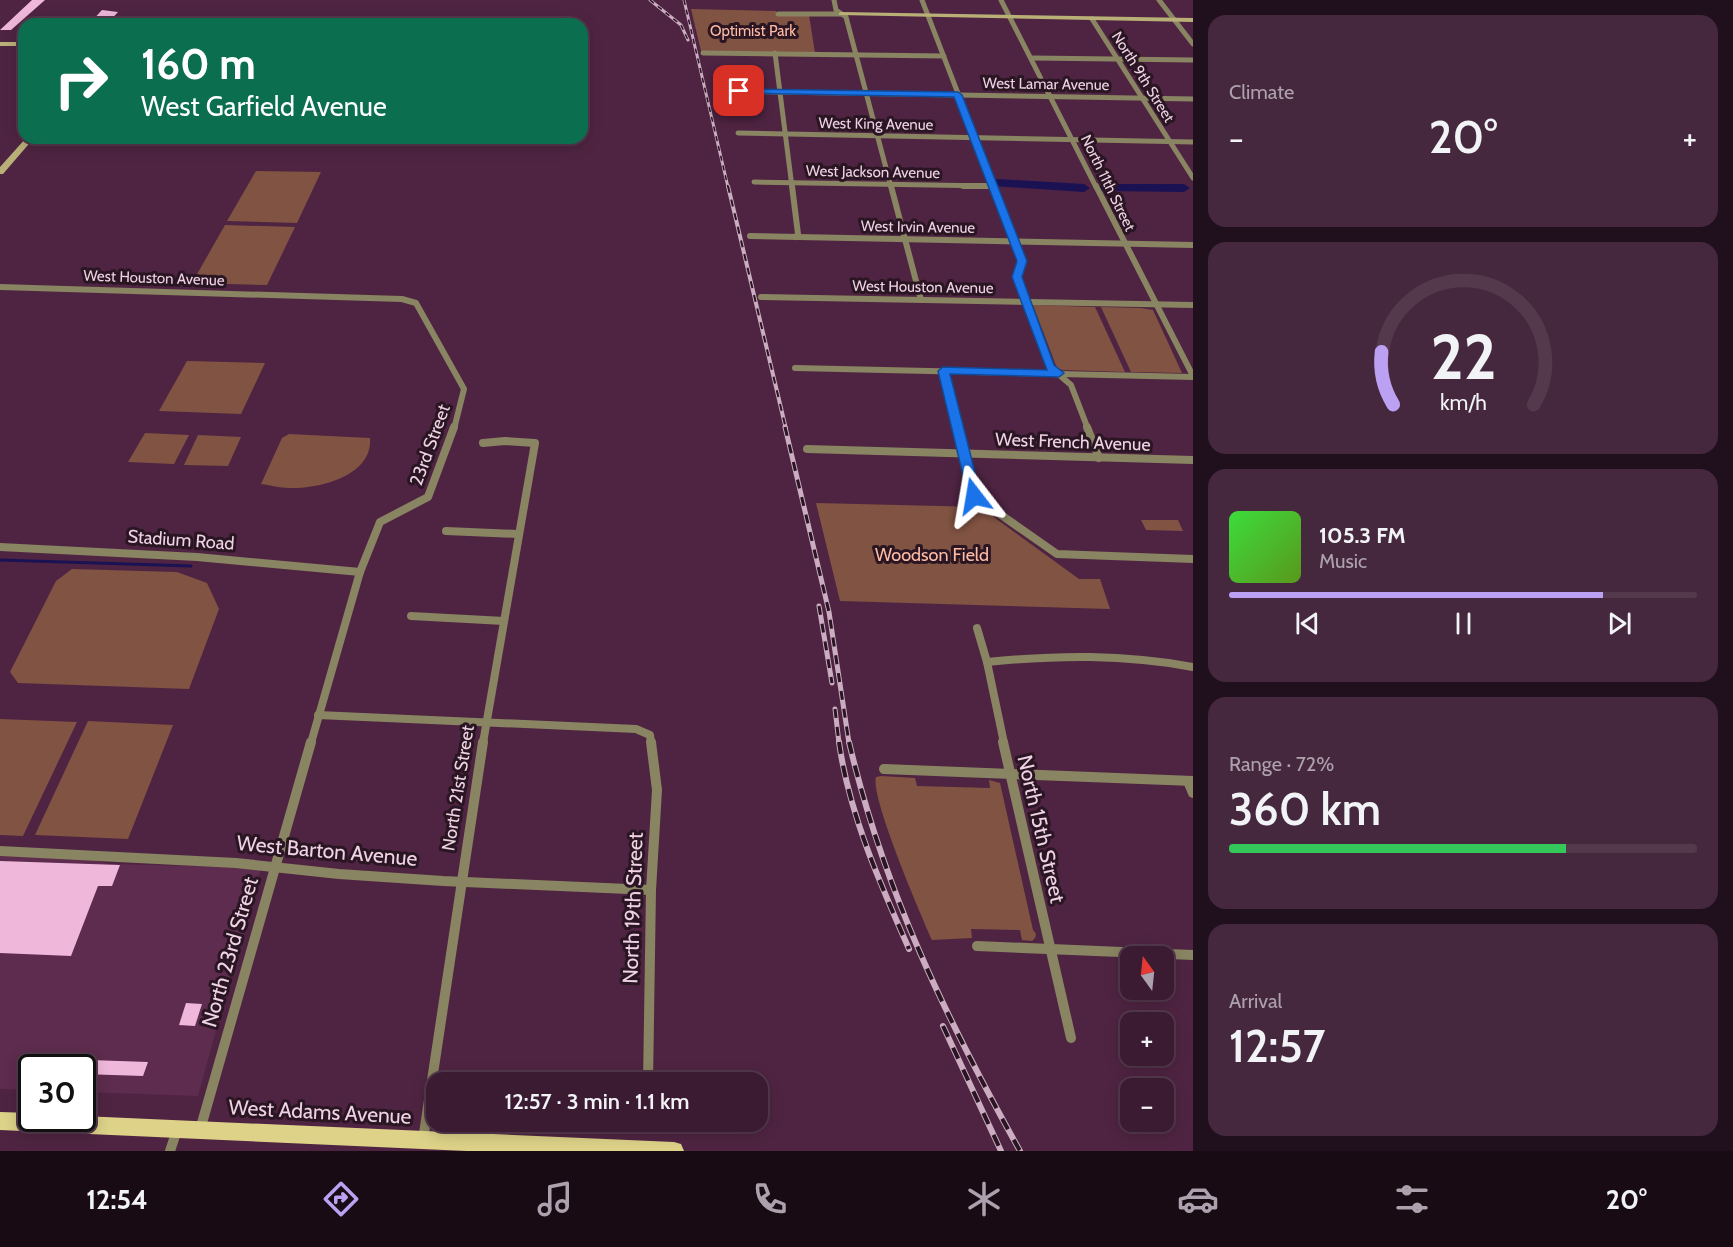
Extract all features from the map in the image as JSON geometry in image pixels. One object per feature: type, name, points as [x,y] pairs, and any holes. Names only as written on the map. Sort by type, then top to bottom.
[{"type":"main road","name":"West Adams Avenue","points":[[0,1120],[433,1144],[675,1151]]},
{"type":"street","points":[[834,0],[836,10],[846,17],[857,54],[921,300]]},
{"type":"street","points":[[922,0],[1022,261],[1017,277],[1049,366],[1071,385],[1099,458]]},
{"type":"street","name":"North 11th Street","points":[[1001,0],[1033,58],[1124,244],[1193,376]]},
{"type":"street","points":[[1159,0],[1193,44]]},
{"type":"street","points":[[778,14],[1193,20]]},
{"type":"street","name":"North 9th Street","points":[[1092,19],[1193,178]]},
{"type":"street","points":[[0,44],[18,44]]},
{"type":"street","points":[[704,53],[944,56]]},
{"type":"street","points":[[775,53],[798,234],[796,237]]},
{"type":"street","points":[[1033,58],[1193,60]]},
{"type":"street","name":"West Lamar Avenue","points":[[719,91],[1193,99]]},
{"type":"street","name":"West King Avenue","points":[[738,133],[1193,142]]},
{"type":"street","points":[[0,172],[25,144]]},
{"type":"street","name":"West Jackson Avenue","points":[[754,182],[992,186]]},
{"type":"street","name":"West Irvin Avenue","points":[[750,236],[1193,245]]},
{"type":"street","name":"West Houston Avenue","points":[[0,287],[308,296]]},
{"type":"street","name":"23rd Street","points":[[308,296],[402,299],[416,303],[464,390],[450,443],[428,497],[380,522],[360,572],[318,716]]},
{"type":"street","name":"West Houston Avenue","points":[[761,297],[1193,305]]},
{"type":"street","points":[[795,368],[1193,376]]},
{"type":"street","points":[[943,371],[974,496],[1057,554],[1193,559]]},
{"type":"street","name":"North 21st Street","points":[[433,1144],[462,882],[486,724],[535,443],[505,441],[483,443]]},
{"type":"street","name":"West French Avenue","points":[[807,449],[1193,460]]},
{"type":"street","points":[[446,531],[518,534]]},
{"type":"street","name":"Stadium Road","points":[[0,547],[197,557],[360,572]]},
{"type":"street","points":[[411,616],[504,621]]},
{"type":"street","name":"North 15th Street","points":[[977,628],[987,662],[1010,774],[1071,1038]]},
{"type":"street","points":[[987,662],[1077,655],[1157,660],[1193,667]]},
{"type":"street","points":[[318,716],[486,724]]},
{"type":"street","name":"North 23rd Street","points":[[200,1130],[318,716]]},
{"type":"street","name":"North 19th Street","points":[[486,724],[636,729],[650,735],[657,790],[651,890],[648,1072]]},
{"type":"street","points":[[884,769],[1190,781],[1193,793]]},
{"type":"street","name":"West Barton Avenue","points":[[0,851],[236,863],[462,882],[651,890]]},
{"type":"street","points":[[977,946],[1193,955]]},
{"type":"street","points":[[170,1151],[177,1130]]},
{"type":"shaded area","points":[[0,856],[85,858],[109,864],[261,868],[198,1096],[96,1092],[96,1054],[18,1054],[18,1090],[0,1089]]},
{"type":"green space","name":"Optimist Park","points":[[691,9],[776,11],[777,15],[809,15],[815,53],[701,51]]},
{"type":"green space","points":[[256,171],[321,172],[297,223],[227,221]]},
{"type":"green space","points":[[225,225],[295,227],[267,285],[192,283]]},
{"type":"green space","points":[[1033,305],[1095,307],[1125,372],[1057,368]]},
{"type":"green space","points":[[1101,307],[1153,310],[1182,373],[1131,372]]},
{"type":"green space","points":[[187,361],[265,363],[241,414],[159,411]]},
{"type":"green space","points":[[145,433],[189,435],[174,464],[128,462]]},
{"type":"green space","points":[[289,434],[370,438],[369,451],[354,471],[329,483],[301,488],[282,488],[261,484],[282,438]]},
{"type":"green space","points":[[198,435],[241,437],[228,466],[184,465]]},
{"type":"green space","name":"Woodson Field","points":[[816,503],[980,507],[1079,579],[1100,579],[1110,609],[840,601]]},
{"type":"green space","points":[[1141,520],[1178,520],[1183,531],[1146,530]]},
{"type":"green space","points":[[72,569],[177,572],[207,583],[219,609],[189,689],[18,683],[10,672],[56,581]]},
{"type":"green space","points":[[0,719],[77,722],[23,836],[0,835]]},
{"type":"green space","points":[[88,721],[173,725],[128,839],[35,835]]},
{"type":"green space","points":[[876,777],[915,778],[917,786],[990,788],[989,780],[1000,783],[1033,930],[1036,934],[1032,941],[1022,940],[1020,930],[971,929],[972,938],[932,940],[888,831],[876,789]]},
{"type":"building","points":[[32,0],[45,0],[25,18],[18,18],[18,24],[11,30],[0,30]]},
{"type":"building","points":[[102,10],[118,12],[112,18],[95,18]]},
{"type":"building","points":[[0,861],[120,865],[112,886],[98,886],[71,956],[0,953]]},
{"type":"building","points":[[186,1003],[202,1004],[195,1026],[179,1025]]},
{"type":"building","points":[[96,1060],[148,1062],[143,1076],[96,1074]]},
{"type":"waterway","points":[[997,183],[1084,188]]},
{"type":"waterway","points":[[1103,188],[1184,188]]},
{"type":"waterway","points":[[0,560],[191,566]]},
{"type":"railway","points":[[650,0],[681,25],[688,40]]},
{"type":"railway","points":[[684,0],[728,187]]},
{"type":"railway","points":[[728,186],[786,429]]},
{"type":"railway","points":[[785,427],[829,612],[849,743]]},
{"type":"railway","points":[[819,606],[832,683]]},
{"type":"railway","points":[[835,709],[839,743]]},
{"type":"railway","points":[[839,742],[858,822],[909,949]]},
{"type":"railway","points":[[849,742],[863,797],[899,902],[967,1052],[1020,1151]]},
{"type":"railway","points":[[943,1026],[1001,1151]]},
{"type":"route","points":[[739,91],[958,95],[1022,261],[1017,277],[1049,366],[1059,373],[943,371],[974,496]]}]
